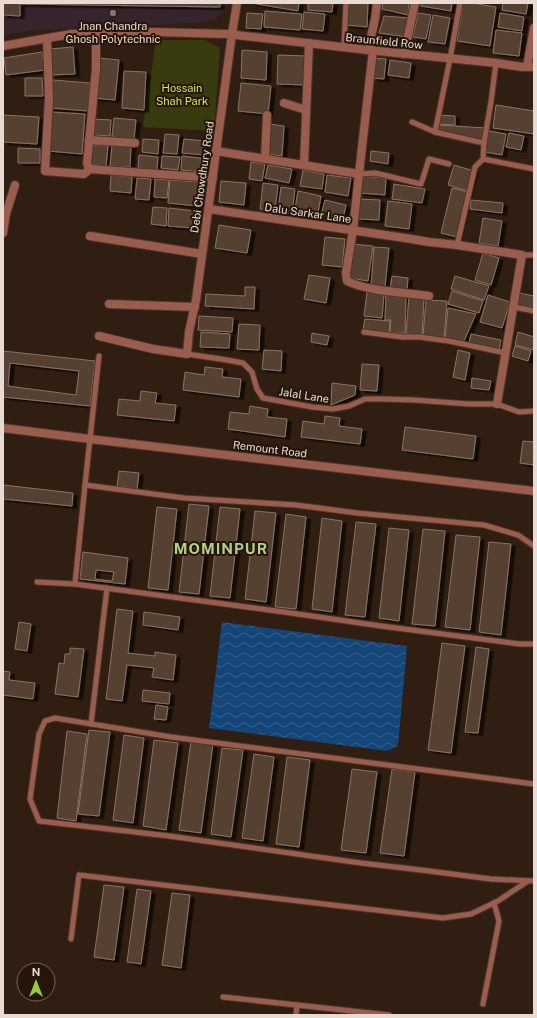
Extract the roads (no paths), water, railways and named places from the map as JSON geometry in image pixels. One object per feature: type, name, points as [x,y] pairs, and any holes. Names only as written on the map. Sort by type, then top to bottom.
[{"type":"street","name":"Debi Chowdhury Road","points":[[187,354],[189,332],[195,307],[209,209],[237,3]]},
{"type":"street","points":[[377,3],[353,230],[346,272],[347,281],[356,286],[428,296]]},
{"type":"street","points":[[404,54],[415,3]]},
{"type":"street","points":[[530,67],[534,28]]},
{"type":"street","name":"Braunfield Row","points":[[3,46],[71,34],[156,32],[232,34],[530,67]]},
{"type":"street","points":[[90,169],[87,164],[96,69],[96,34]]},
{"type":"street","points":[[47,39],[49,98],[45,171],[84,174],[90,169],[213,178]]},
{"type":"street","points":[[304,165],[307,125],[306,110],[309,43]]},
{"type":"street","points":[[284,103],[306,110]]},
{"type":"street","points":[[264,159],[267,115]]},
{"type":"street","points":[[89,140],[136,143]]},
{"type":"street","points":[[216,151],[359,174]]},
{"type":"street","points":[[3,233],[5,213],[15,186]]},
{"type":"street","name":"Dalu Sarkar Lane","points":[[209,209],[522,255]]},
{"type":"street","points":[[90,236],[202,254]]},
{"type":"street","points":[[497,404],[522,255]]},
{"type":"street","points":[[109,304],[195,307]]},
{"type":"street","points":[[99,336],[153,349],[187,354]]},
{"type":"street","name":"Remount Road","points":[[3,428],[534,491]]},
{"type":"lane","points":[[344,47],[346,3]]},
{"type":"lane","points":[[435,132],[460,3]]},
{"type":"lane","points":[[457,245],[475,167],[483,159],[496,63]]},
{"type":"lane","points":[[412,122],[435,132],[484,144]]},
{"type":"lane","points":[[359,174],[375,173],[421,184],[428,159],[449,164]]},
{"type":"lane","points":[[483,159],[534,169]]},
{"type":"lane","points":[[522,255],[534,255]]},
{"type":"lane","points":[[514,306],[534,311]]},
{"type":"lane","points":[[364,332],[448,341],[506,353]]},
{"type":"lane","name":"Jalal Lane","points":[[187,354],[243,363],[252,372],[256,390],[263,398],[312,407],[333,409],[349,406],[365,399],[378,399],[497,404],[519,412],[534,411]]},
{"type":"lane","points":[[75,584],[99,356]]},
{"type":"lane","points":[[85,485],[184,498],[296,505],[484,526],[518,535],[534,546]]},
{"type":"lane","points":[[37,582],[75,584],[381,626],[520,644],[534,644]]},
{"type":"lane","points":[[91,724],[107,588]]},
{"type":"lane","points":[[531,881],[491,879],[361,863],[169,836],[39,822],[30,799],[39,734],[45,721],[55,718],[171,737],[534,784]]},
{"type":"lane","points":[[71,939],[79,875],[443,918],[471,914],[494,903],[531,881]]},
{"type":"lane","points":[[483,1004],[499,921],[494,903]]},
{"type":"lane","points":[[223,997],[389,1015]]},
{"type":"lane","points":[[296,1015],[297,1005]]},
{"type":"water","points":[[222,622],[407,646],[398,746],[387,751],[209,728]]},
{"type":"place","name":"Jnan Chandra Ghosh Polytechnic","points":[[113,13]]},
{"type":"district","name":"MOMINPUR","points":[[221,549]]},
{"type":"park label","name":"Hossain Shah Park","points":[[182,94]]}]
